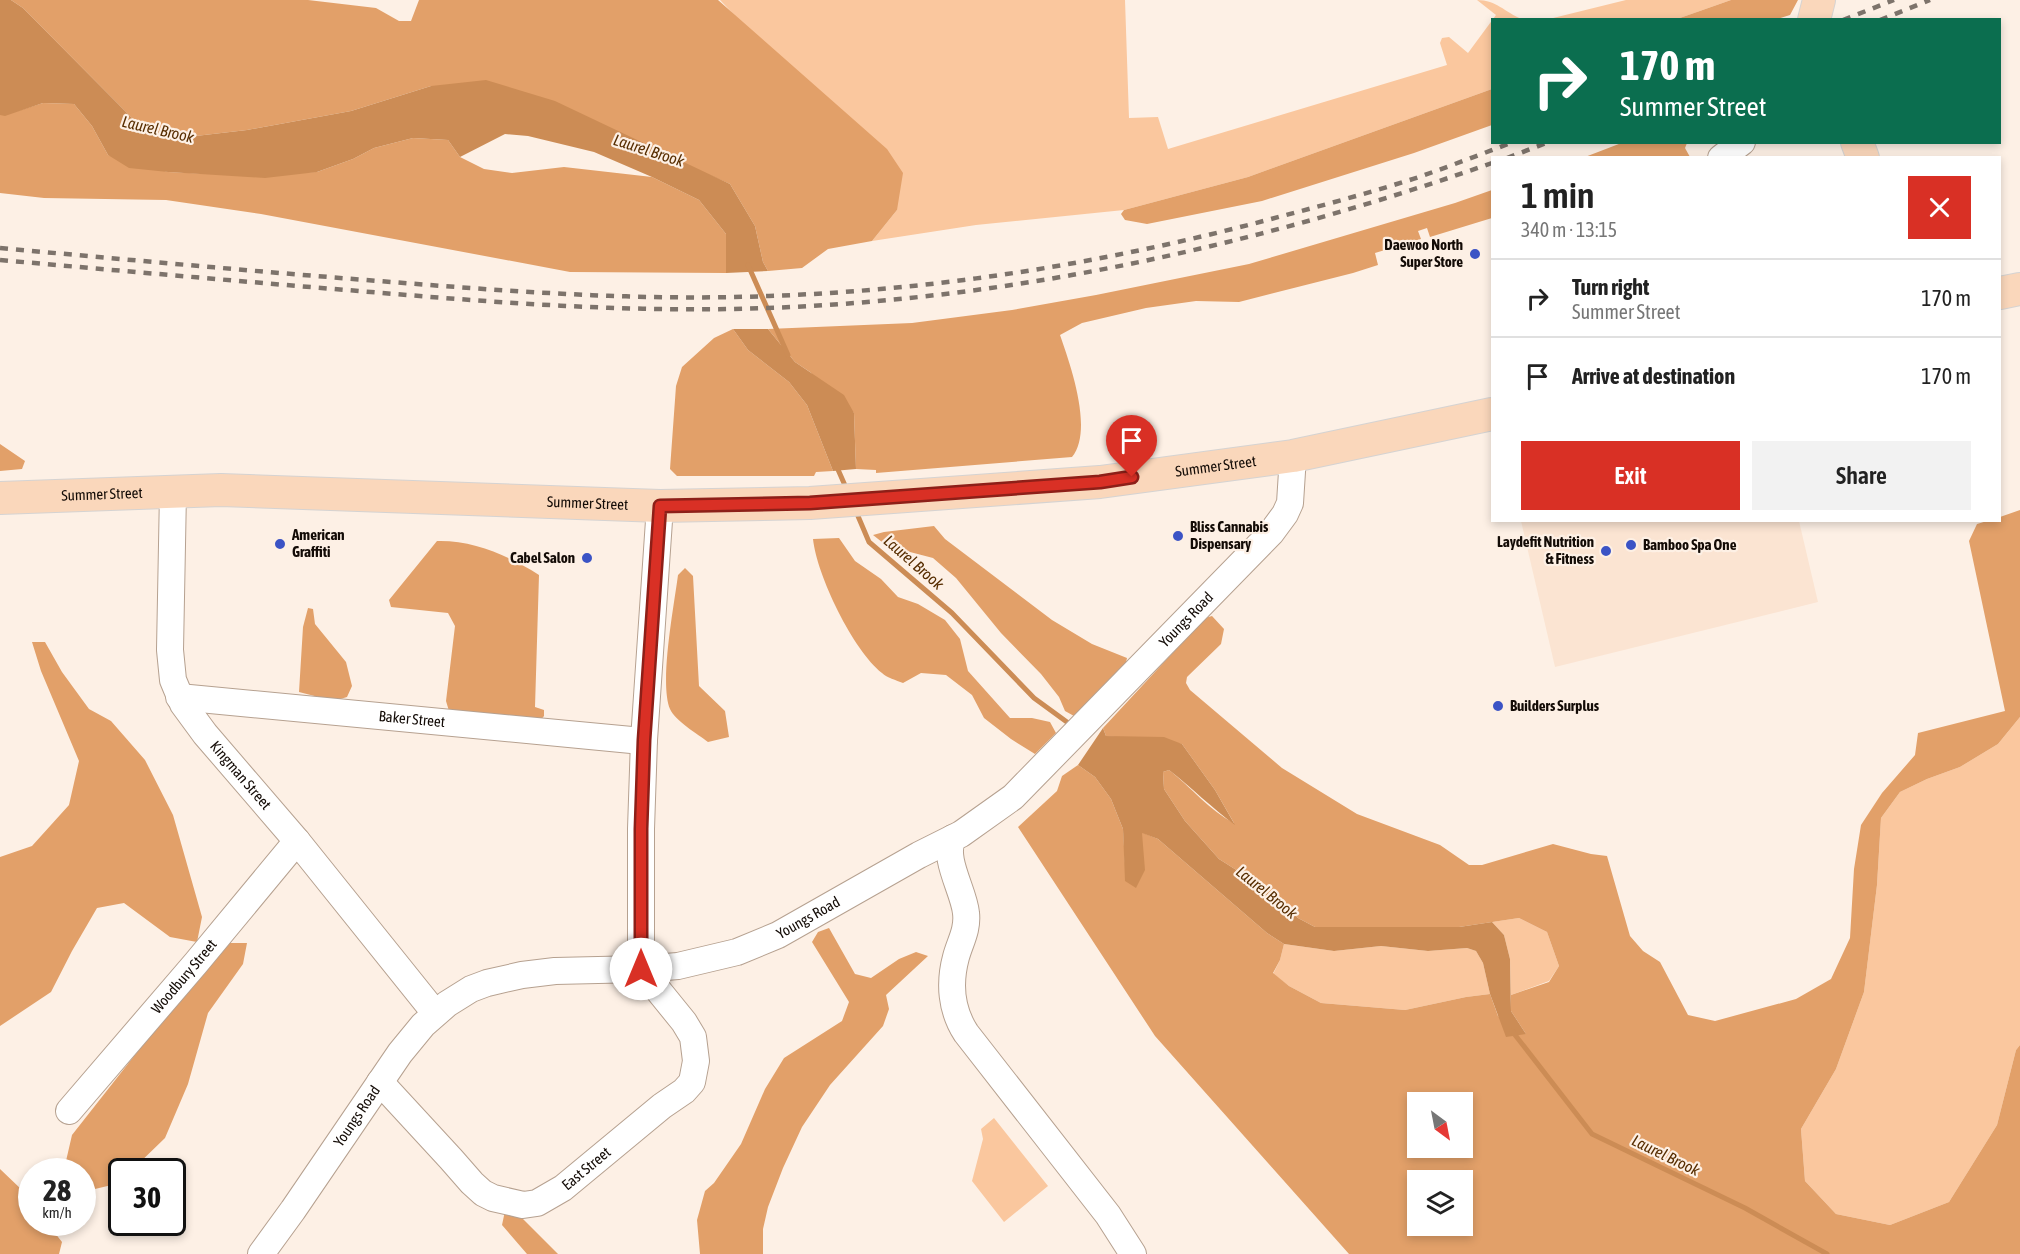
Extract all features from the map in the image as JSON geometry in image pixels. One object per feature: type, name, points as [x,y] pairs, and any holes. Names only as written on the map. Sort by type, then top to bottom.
[{"type":"main road","points":[[1814,18],[1818,0]]},
{"type":"main road","points":[[2001,293],[2020,289]]},
{"type":"main road","name":"Summer Street","points":[[0,498],[233,490],[660,506],[810,503],[1100,482],[1293,456],[1491,414]]},
{"type":"street","points":[[1724,156],[1739,144]]},
{"type":"street","name":"Youngs Road","points":[[261,1254],[294,1210],[400,1053],[435,1013],[471,989],[504,978],[555,971],[641,969],[697,963],[757,945],[953,838],[1006,803],[1051,760],[1248,557],[1285,514],[1290,503],[1293,456]]},
{"type":"street","name":"Kingman Street","points":[[173,492],[170,650],[171,670],[179,697],[189,715],[297,841],[435,1013]]},
{"type":"street","points":[[641,969],[641,829],[644,740],[660,506]]},
{"type":"street","name":"Baker Street","points":[[179,697],[644,740]]},
{"type":"street","points":[[953,838],[950,852],[966,913],[964,936],[953,977],[956,1014],[962,1026],[1101,1205],[1133,1254]]},
{"type":"street","name":"Woodbury Street","points":[[69,1111],[297,841]]},
{"type":"street","points":[[930,849],[951,907],[957,956]]},
{"type":"street","name":"East Street","points":[[380,1082],[483,1193],[515,1204],[530,1204],[546,1199],[563,1188],[684,1091],[692,1082],[696,1061],[693,1037],[684,1022],[641,969]]},
{"type":"shaded area","points":[[11,0],[308,0],[376,8],[399,21],[411,21],[419,0],[718,0],[887,149],[903,173],[897,210],[872,241],[828,249],[802,268],[768,271],[763,262],[755,226],[730,184],[675,160],[431,86],[351,111],[247,130],[187,137],[141,127],[23,8]]},
{"type":"shaded area","points":[[720,0],[1125,0],[1129,118],[1158,117],[1168,149],[1447,65],[1440,43],[1442,38],[1449,37],[1468,53],[1491,21],[1491,89],[1248,177],[1124,210],[976,225],[872,241],[897,210],[742,23]]},
{"type":"shaded area","points":[[1477,0],[1495,4],[1520,18],[1494,18],[1496,15]]},
{"type":"shaded area","points":[[1626,0],[1731,0],[1680,18],[1553,18]]},
{"type":"shaded area","points":[[1731,0],[1798,0],[1790,15],[1780,18],[1680,18]]},
{"type":"shaded area","points":[[1491,89],[1491,125],[1414,153],[1262,201],[1147,224],[1125,220],[1121,214],[1124,210],[1248,177]]},
{"type":"shaded area","points":[[43,103],[74,104],[92,126],[108,155],[168,172],[210,174],[317,172],[353,159],[374,148],[413,138],[448,140],[460,157],[484,169],[512,173],[564,167],[652,177],[699,200],[726,234],[726,273],[570,272],[261,214],[166,200],[44,198],[0,193],[0,115]]},
{"type":"shaded area","points":[[1619,144],[1687,144],[1685,148],[1689,156],[1588,156]]},
{"type":"shaded area","points":[[1491,190],[1491,218],[1430,237],[1427,228],[1418,231],[1421,239],[1375,253],[1378,265],[1353,273],[1239,302],[1196,301],[1146,308],[1082,323],[1060,335],[1074,379],[1081,414],[1081,431],[1072,457],[876,473],[876,470],[856,469],[854,413],[810,372],[795,362],[768,329],[912,323],[1012,310],[1096,295],[1249,264]]},
{"type":"shaded area","points":[[733,329],[748,350],[789,382],[807,405],[833,471],[816,472],[814,476],[677,476],[670,469],[676,386],[682,367],[714,338]]},
{"type":"shaded area","points":[[0,444],[25,461],[22,469],[0,471]]},
{"type":"shaded area","points":[[2020,510],[2020,717],[1998,744],[1960,767],[1900,792],[1881,818],[1877,885],[1864,992],[1836,1069],[1801,1129],[1805,1181],[1836,1214],[1890,1225],[1949,1202],[1997,1125],[2016,1050],[2020,1045],[2020,1254],[1349,1254],[1155,1036],[1018,827],[1057,791],[1062,776],[1078,765],[1095,777],[1111,799],[1123,829],[1126,881],[1141,832],[1158,839],[1267,933],[1284,944],[1280,960],[1273,973],[1289,986],[1321,1003],[1405,1010],[1490,994],[1498,1016],[1526,1034],[1511,1011],[1511,995],[1549,982],[1559,966],[1547,932],[1519,918],[1459,927],[1315,927],[1298,918],[1260,885],[1219,859],[1185,821],[1164,789],[1163,772],[1169,770],[1209,805],[1234,823],[1215,790],[1182,744],[1106,736],[1103,728],[1205,618],[1212,616],[1224,629],[1221,644],[1187,677],[1186,683],[1190,690],[1282,768],[1357,814],[1440,845],[1469,865],[1482,865],[1553,844],[1607,856],[1630,936],[1643,951],[1660,962],[1688,1015],[1715,1021],[1796,999],[1831,979],[1850,938],[1854,869],[1861,825],[1882,793],[1915,755],[1918,733],[2005,711],[1969,541],[1977,524],[2001,522],[2001,517]]},
{"type":"shaded area","points":[[1521,522],[1799,522],[1818,602],[1555,667]]},
{"type":"shaded area","points":[[934,526],[945,539],[1052,620],[1092,644],[1127,658],[1125,667],[1074,716],[1065,711],[1059,697],[1041,674],[1001,633],[956,578],[933,558],[887,546],[873,535]]},
{"type":"shaded area","points":[[839,538],[855,561],[881,579],[898,597],[918,604],[945,620],[960,639],[968,671],[1010,718],[1032,718],[1050,722],[1056,733],[1035,754],[984,718],[972,695],[946,675],[921,673],[903,683],[882,673],[871,662],[848,630],[821,572],[813,539]]},
{"type":"shaded area","points":[[437,541],[478,546],[516,562],[539,575],[535,707],[544,710],[544,716],[539,722],[449,711],[446,701],[455,626],[448,613],[391,607],[389,600]]},
{"type":"shaded area","points":[[685,568],[693,576],[699,686],[725,711],[729,737],[708,742],[673,714],[667,697],[666,681],[671,624],[678,575]]},
{"type":"shaded area","points":[[308,608],[313,609],[315,624],[346,662],[352,686],[347,697],[334,701],[299,692],[303,627]]},
{"type":"shaded area","points":[[32,642],[45,642],[62,672],[89,709],[111,721],[145,760],[173,815],[202,917],[197,942],[170,937],[124,903],[97,908],[51,992],[0,1026],[0,857],[32,846],[69,805],[79,761],[41,671]]},
{"type":"shaded area","points":[[2020,717],[2020,1045],[2016,1050],[1997,1125],[1949,1202],[1890,1225],[1836,1214],[1805,1181],[1801,1129],[1836,1069],[1864,992],[1877,885],[1881,818],[1900,792],[1960,767],[1998,744]]},
{"type":"shaded area","points":[[1519,918],[1547,932],[1559,966],[1549,981],[1511,995],[1510,959],[1504,935],[1492,922]]},
{"type":"shaded area","points":[[829,928],[855,974],[871,978],[899,959],[916,952],[928,956],[886,995],[889,1009],[883,1026],[830,1085],[802,1127],[768,1207],[763,1229],[763,1254],[700,1254],[697,1220],[705,1191],[714,1183],[741,1144],[765,1089],[784,1058],[842,1021],[849,1002],[812,942],[818,932]]},
{"type":"shaded area","points":[[223,943],[247,943],[243,964],[208,1013],[188,1084],[165,1138],[144,1158],[108,1158],[108,1186],[96,1189],[96,1158],[67,1158],[72,1135]]},
{"type":"shaded area","points":[[1284,944],[1334,951],[1381,946],[1428,951],[1467,948],[1476,951],[1483,963],[1490,994],[1405,1010],[1321,1003],[1289,986],[1273,974]]},
{"type":"shaded area","points":[[994,1118],[1048,1186],[1004,1222],[972,1181],[983,1139],[981,1129]]},
{"type":"shaded area","points":[[0,1169],[18,1186],[18,1236],[57,1236],[62,1242],[59,1254],[0,1254]]},
{"type":"shaded area","points":[[505,1211],[521,1217],[558,1254],[527,1254],[502,1225]]},
{"type":"water","points":[[0,0],[11,0],[23,8],[141,127],[187,137],[247,130],[351,111],[431,86],[486,80],[555,101],[730,184],[755,226],[763,262],[768,271],[726,273],[726,234],[699,200],[594,152],[528,136],[505,134],[460,157],[448,140],[413,138],[374,148],[353,159],[317,172],[265,178],[129,168],[108,155],[92,126],[74,104],[43,103],[5,116],[0,115]]},
{"type":"water","points":[[733,329],[768,329],[795,362],[844,395],[854,413],[856,469],[833,471],[807,405],[789,382],[748,350]]},
{"type":"water","points":[[1103,728],[1106,736],[1164,737],[1182,744],[1215,790],[1235,825],[1169,770],[1163,772],[1164,789],[1185,821],[1219,859],[1260,885],[1298,918],[1315,927],[1459,927],[1492,922],[1504,935],[1510,959],[1511,1011],[1526,1034],[1506,1037],[1490,994],[1483,963],[1476,951],[1467,948],[1428,951],[1381,946],[1334,951],[1284,944],[1267,933],[1158,839],[1142,833],[1145,870],[1136,888],[1125,881],[1123,829],[1111,799],[1095,777],[1078,765]]},
{"type":"waterway","name":"Laurel Brook","points":[[748,265],[788,355]]},
{"type":"waterway","name":"Laurel Brook","points":[[836,465],[847,490]]},
{"type":"waterway","name":"Laurel Brook","points":[[855,509],[869,542],[952,613],[1034,698],[1071,725]]},
{"type":"waterway","name":"Laurel Brook","points":[[1512,1031],[1592,1134],[1745,1208],[1827,1254]]},
{"type":"railway","points":[[1848,18],[1894,0]]},
{"type":"railway","points":[[1885,18],[1930,0]]},
{"type":"railway","points":[[0,248],[533,292],[675,297],[833,293],[959,281],[1147,249],[1364,194],[1419,177],[1508,144]]},
{"type":"railway","points":[[1512,156],[1544,144]]},
{"type":"railway","points":[[0,260],[415,296],[549,305],[638,309],[727,309],[825,305],[923,297],[1020,284],[1116,267],[1306,222],[1491,163]]},
{"type":"place","name":"Daewoo North Super Store","points":[[1475,254]]},
{"type":"place","name":"Bliss Cannabis Dispensary","points":[[1178,536]]},
{"type":"place","name":"American Graffiti","points":[[280,544]]},
{"type":"place","name":"Bamboo Spa One","points":[[1631,545]]},
{"type":"place","name":"Laydefit Nutrition & Fitness","points":[[1606,551]]},
{"type":"place","name":"Cabel Salon","points":[[587,558]]},
{"type":"place","name":"Builders Surplus","points":[[1498,706]]},
{"type":"route","points":[[641,969],[641,829],[644,740],[660,506],[810,503],[1100,482],[1132,477]]}]
